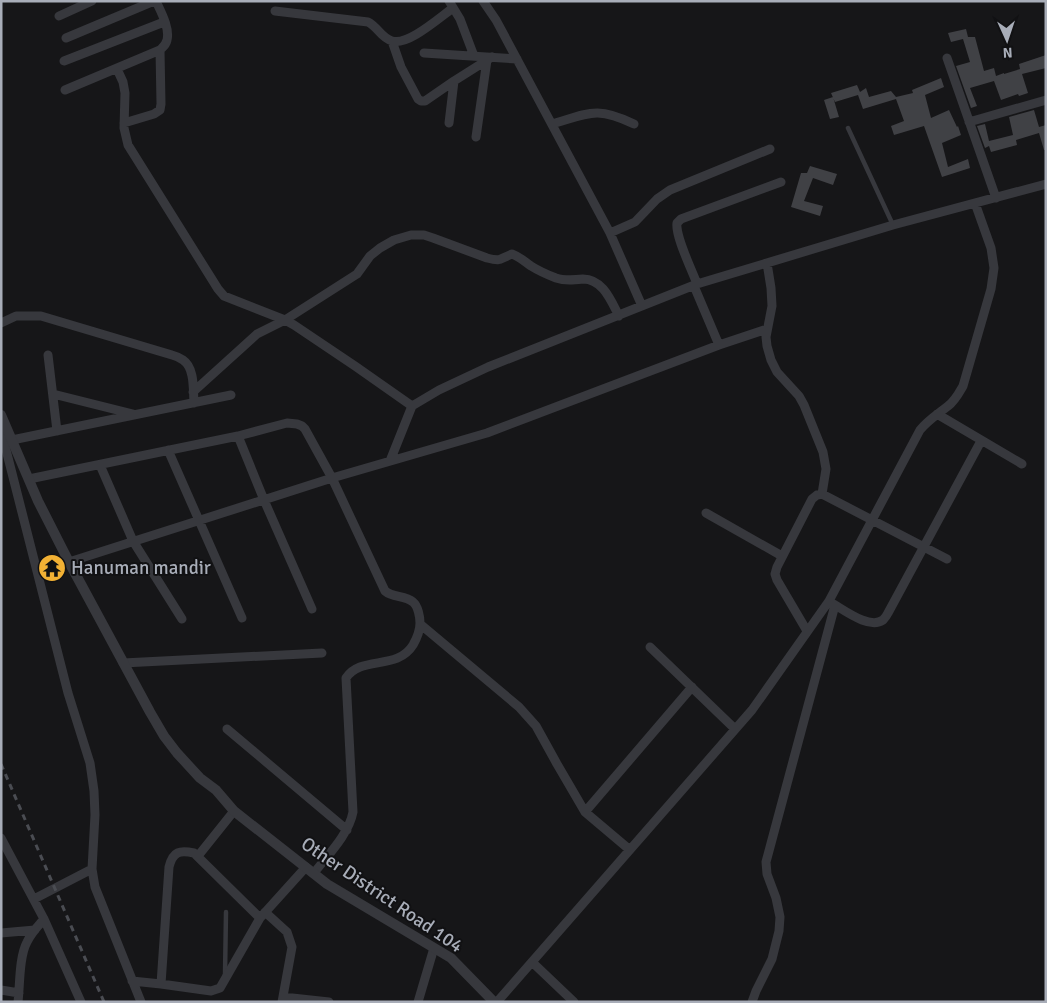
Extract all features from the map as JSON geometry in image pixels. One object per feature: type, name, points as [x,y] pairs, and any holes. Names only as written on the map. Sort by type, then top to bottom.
[{"type":"street","points":[[59,16],[92,1]]},
{"type":"street","points":[[65,90],[160,50],[168,40],[164,22],[155,1],[66,38]]},
{"type":"street","points":[[483,1],[496,20],[610,233],[642,306]]},
{"type":"street","points":[[275,11],[368,22],[382,36],[399,42],[406,41],[451,4],[460,19],[474,56]]},
{"type":"street","points":[[64,61],[164,22]]},
{"type":"street","points":[[392,41],[401,67],[418,99],[421,101],[425,101],[490,59]]},
{"type":"street","points":[[124,123],[154,114],[160,110],[160,50]]},
{"type":"street","points":[[424,53],[474,56],[490,59],[517,59]]},
{"type":"street","points":[[947,58],[996,198]]},
{"type":"street","points":[[476,138],[490,59]]},
{"type":"street","points":[[118,69],[123,82],[124,123],[128,145],[224,296],[285,320],[412,406]]},
{"type":"street","points":[[449,123],[454,81]]},
{"type":"street","points":[[969,122],[1046,100]]},
{"type":"street","points":[[552,124],[589,112],[602,112],[620,117],[634,124]]},
{"type":"street","points":[[610,233],[635,222],[656,199],[670,190],[770,149]]},
{"type":"street","points":[[719,345],[695,285],[676,228],[677,223],[681,219],[782,182]]},
{"type":"street","points":[[390,461],[412,406],[439,390],[488,367],[695,285],[893,225],[1046,184]]},
{"type":"street","points":[[752,1002],[772,959],[779,931],[780,917],[776,898],[767,874],[766,862],[832,603],[872,520],[920,430],[927,422],[949,406],[963,386],[990,290],[994,268],[991,248],[975,203]]},
{"type":"street","points":[[193,392],[257,334],[285,320],[357,274],[370,256],[380,248],[394,240],[411,235],[424,235],[496,261],[512,254],[532,267],[556,278],[594,281],[609,296],[618,316]]},
{"type":"street","points":[[767,263],[772,306],[767,329],[767,346],[777,372],[799,396],[804,405],[823,452],[826,469],[822,494]]},
{"type":"street","points":[[1,323],[16,316],[42,316],[183,359],[191,372],[194,402]]},
{"type":"street","points":[[69,562],[332,478],[487,433],[719,345],[767,329]]},
{"type":"street","points":[[48,355],[57,431]]},
{"type":"street","points":[[53,394],[136,415]]},
{"type":"street","points":[[12,440],[231,395]]},
{"type":"street","points":[[937,414],[1022,464]]},
{"type":"street","name":"Other District Road 104","points":[[1,415],[38,501],[69,562],[150,712],[177,754],[200,778],[216,790],[234,811],[327,884],[451,958],[491,1001]]},
{"type":"street","points":[[29,479],[238,436],[288,423],[297,424],[305,429],[332,478],[385,591],[389,595],[414,602],[417,607],[420,624],[418,637],[403,656],[393,660],[358,667],[350,672],[346,678],[353,812],[352,820],[347,830],[310,870],[262,915],[220,988],[211,991],[132,981]]},
{"type":"street","points":[[1,430],[68,693],[90,763],[95,815],[92,869],[95,887],[141,1002]]},
{"type":"street","points":[[238,436],[312,609]]},
{"type":"street","points":[[832,603],[860,619],[872,622],[883,620],[981,441]]},
{"type":"street","points":[[168,450],[242,618]]},
{"type":"street","points":[[100,464],[133,541],[182,619]]},
{"type":"street","points":[[807,631],[775,574],[776,567],[812,499],[817,495],[822,494],[947,559]]},
{"type":"street","points":[[706,513],[782,556]]},
{"type":"street","points":[[491,1001],[532,962],[752,710],[807,631],[832,603]]},
{"type":"street","points":[[420,624],[519,707],[536,726],[585,812],[630,850]]},
{"type":"street","points":[[650,647],[735,729]]},
{"type":"street","points":[[123,663],[322,652]]},
{"type":"street","points":[[585,812],[692,687]]},
{"type":"street","points":[[227,729],[347,830]]},
{"type":"street","points":[[198,856],[234,811]]},
{"type":"street","points":[[1,838],[44,919],[81,1002]]},
{"type":"street","points":[[161,984],[169,867],[171,859],[177,853],[185,851],[198,856],[262,915],[288,932],[292,947],[282,999],[329,1002]]},
{"type":"street","points":[[34,899],[92,869]]},
{"type":"street","points":[[1,990],[18,998],[23,951],[27,941],[44,919]]},
{"type":"street","points":[[1,933],[35,930]]},
{"type":"street","points":[[418,1002],[434,948]]},
{"type":"street","points":[[532,962],[574,1002]]},
{"type":"lane","points":[[848,128],[893,225]]},
{"type":"lane","points":[[225,981],[226,912]]},
{"type":"building","points":[[966,29],[968,37],[975,37],[984,71],[994,68],[996,76],[1020,69],[1019,64],[1046,55],[1046,68],[1022,74],[1028,93],[1019,96],[1018,94],[1001,100],[994,81],[970,88],[977,106],[971,108],[956,66],[970,62],[963,39],[951,42],[948,33]]},
{"type":"building","points":[[941,78],[944,87],[925,95],[931,118],[949,110],[961,135],[942,143],[948,167],[968,159],[970,168],[942,177],[924,126],[894,135],[891,126],[904,121],[896,99],[863,109],[858,95],[835,102],[831,93],[857,85],[860,92],[866,88],[869,97],[891,91],[896,97],[913,93],[912,90]]},
{"type":"building","points":[[833,97],[839,117],[830,119],[824,100]]},
{"type":"building","points":[[1034,110],[1039,127],[1046,125],[1046,150],[1044,150],[1039,133],[1016,140],[1017,145],[991,152],[989,146],[985,148],[977,126],[985,124],[989,141],[1013,135],[1009,117]]},
{"type":"building","points":[[810,166],[837,174],[833,185],[813,178],[804,201],[823,206],[820,216],[791,207],[801,173],[807,173]]},
{"type":"building","name":"Hanuman mandir","points":[[60,559],[63,572],[45,577],[42,564]]},
{"type":"railway","points":[[1,764],[104,1002]]},
{"type":"place","name":"Hanuman mandir","points":[[52,568]]}]
